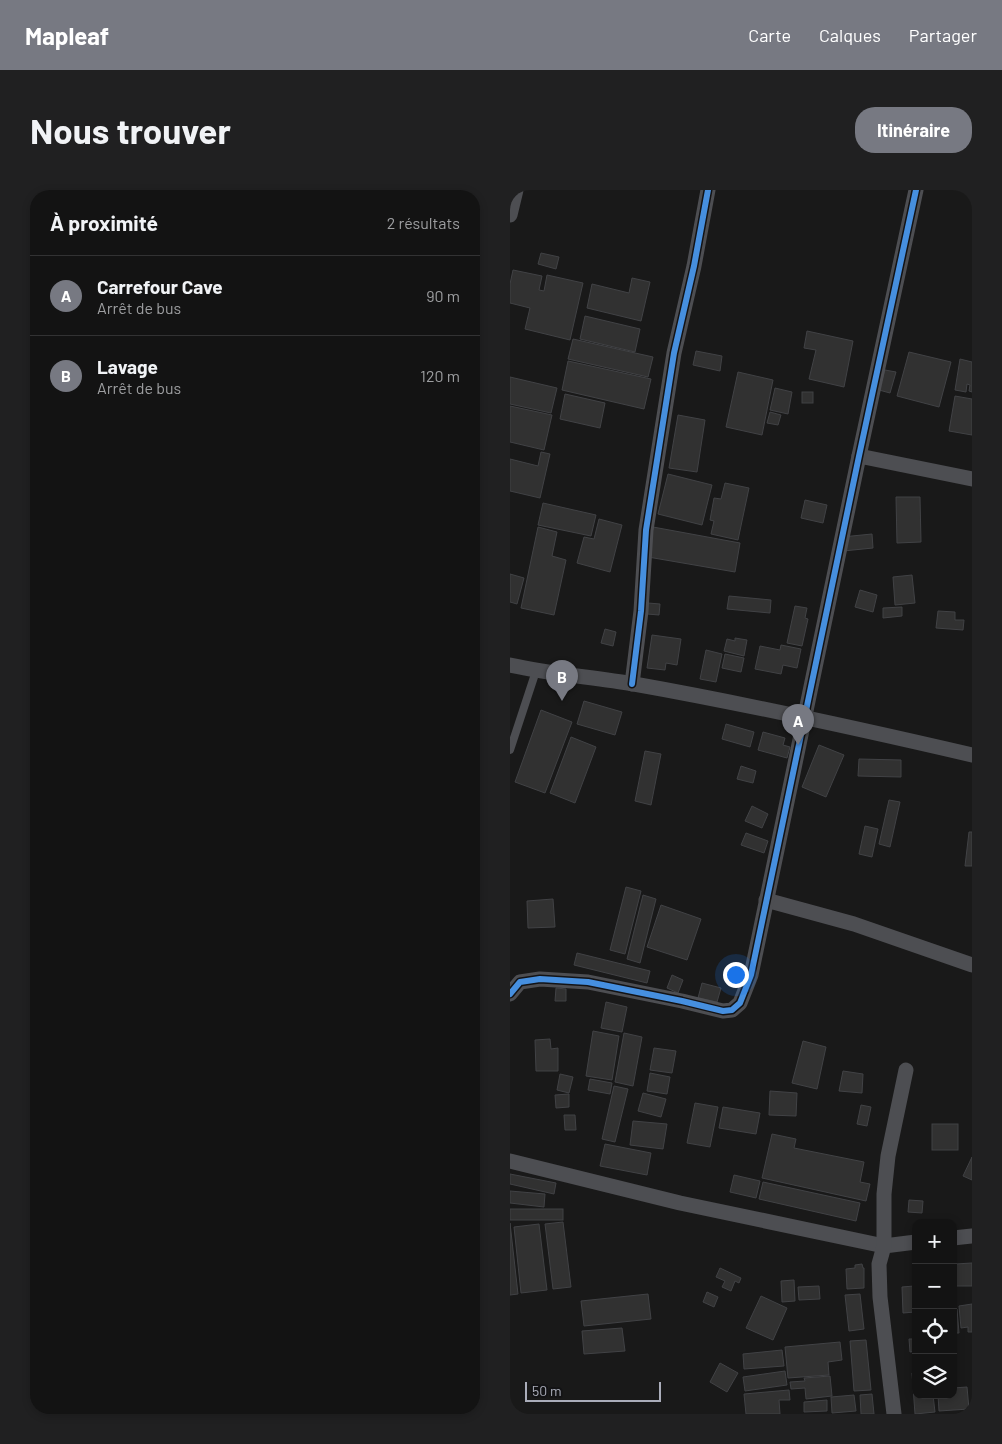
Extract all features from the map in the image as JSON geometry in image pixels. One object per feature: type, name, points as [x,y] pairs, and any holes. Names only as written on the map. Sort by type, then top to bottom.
[{"type":"street","points":[[510,216],[516,190]]},
{"type":"street","points":[[632,684],[641,611],[646,530],[674,353],[694,266],[708,190]]},
{"type":"street","points":[[510,994],[520,982],[540,979],[588,982],[722,1011],[732,1010],[740,1003],[751,975],[916,190]]},
{"type":"street","points":[[859,456],[972,478]]},
{"type":"street","points":[[510,665],[536,671],[632,684],[805,717],[972,755]]},
{"type":"street","points":[[766,900],[854,924],[972,965]]},
{"type":"street","points":[[894,1414],[880,1297],[879,1264],[884,1246],[884,1194],[888,1156],[906,1070]]},
{"type":"street","points":[[510,1161],[680,1203],[884,1246],[912,1242]]},
{"type":"street","points":[[957,1238],[972,1236]]},
{"type":"lane","points":[[510,750],[536,671]]},
{"type":"building","points":[[541,253],[559,257],[556,269],[538,264]]},
{"type":"building","points":[[513,270],[542,276],[539,290],[544,291],[547,275],[583,283],[570,340],[525,329],[530,308],[510,303],[510,284]]},
{"type":"building","points":[[632,278],[650,282],[641,321],[587,308],[592,284],[629,293]]},
{"type":"building","points":[[585,316],[640,329],[635,352],[580,339]]},
{"type":"building","points":[[807,331],[853,341],[844,387],[809,379],[816,350],[804,348]]},
{"type":"building","points":[[573,339],[653,357],[648,377],[568,359]]},
{"type":"building","points":[[696,351],[722,356],[720,371],[693,365]]},
{"type":"building","points":[[909,352],[951,362],[939,407],[897,396]]},
{"type":"building","points":[[960,359],[972,362],[972,392],[969,391],[970,385],[967,384],[966,392],[955,390]]},
{"type":"building","points":[[568,361],[651,379],[644,409],[562,390]]},
{"type":"building","points":[[885,370],[896,372],[890,393],[879,390]]},
{"type":"building","points":[[738,372],[773,380],[762,435],[726,427]]},
{"type":"building","points":[[510,377],[557,388],[551,413],[510,404]]},
{"type":"building","points":[[775,388],[792,392],[788,414],[770,410]]},
{"type":"building","points":[[802,392],[813,392],[813,403],[802,403]]},
{"type":"building","points":[[565,394],[605,403],[600,428],[560,419]]},
{"type":"building","points":[[955,396],[972,399],[972,435],[949,431]]},
{"type":"building","points":[[510,406],[552,415],[544,450],[510,442]]},
{"type":"building","points":[[770,412],[781,415],[778,425],[767,423]]},
{"type":"building","points":[[678,415],[705,420],[697,472],[669,468]]},
{"type":"building","points":[[541,452],[550,454],[540,498],[510,491],[510,459],[538,466]]},
{"type":"building","points":[[668,474],[712,485],[702,525],[658,514]]},
{"type":"building","points":[[725,483],[749,488],[738,540],[711,534],[714,521],[710,520],[714,498],[721,499]]},
{"type":"building","points":[[896,497],[920,497],[921,542],[897,543]]},
{"type":"building","points":[[805,500],[827,505],[823,523],[801,518]]},
{"type":"building","points":[[543,503],[596,515],[591,536],[538,525]]},
{"type":"building","points":[[599,519],[622,525],[610,572],[577,563],[584,537],[594,539]]},
{"type":"building","points":[[538,527],[557,532],[552,556],[566,560],[554,615],[521,608]]},
{"type":"building","points":[[653,527],[740,543],[735,572],[648,557]]},
{"type":"building","points":[[872,534],[873,548],[843,551],[842,537]]},
{"type":"building","points":[[510,574],[524,578],[517,604],[510,602]]},
{"type":"building","points":[[912,575],[915,603],[895,605],[893,577]]},
{"type":"building","points":[[860,590],[877,595],[873,612],[855,607]]},
{"type":"building","points":[[729,596],[771,600],[770,613],[727,609]]},
{"type":"building","points":[[648,603],[660,604],[659,615],[647,614]]},
{"type":"building","points":[[795,606],[807,608],[805,618],[808,619],[802,646],[787,643]]},
{"type":"building","points":[[902,607],[902,616],[883,618],[883,608]]},
{"type":"building","points":[[938,611],[955,612],[955,620],[964,620],[963,630],[936,628]]},
{"type":"building","points":[[605,629],[616,632],[613,646],[601,643]]},
{"type":"building","points":[[652,635],[681,639],[677,665],[666,663],[665,670],[647,668]]},
{"type":"building","points":[[735,638],[747,640],[744,656],[724,651],[727,639],[735,641]]},
{"type":"building","points":[[781,645],[801,649],[797,668],[783,665],[781,674],[755,669],[760,646],[780,650]]},
{"type":"building","points":[[706,650],[722,654],[716,682],[700,679]]},
{"type":"building","points":[[725,654],[744,658],[741,672],[722,668]]},
{"type":"building","points":[[584,701],[622,712],[615,735],[577,724]]},
{"type":"building","points":[[541,710],[572,722],[545,793],[515,782]]},
{"type":"building","points":[[726,724],[754,732],[750,747],[722,739]]},
{"type":"building","points":[[763,732],[785,738],[783,745],[790,747],[787,758],[758,750]]},
{"type":"building","points":[[571,737],[596,747],[575,803],[550,793]]},
{"type":"building","points":[[819,745],[844,755],[826,797],[802,787]]},
{"type":"building","points":[[645,751],[661,754],[651,805],[635,801]]},
{"type":"building","points":[[859,759],[901,760],[901,777],[858,776]]},
{"type":"building","points":[[741,766],[756,771],[753,783],[737,779]]},
{"type":"building","points":[[889,800],[900,802],[890,847],[879,844]]},
{"type":"building","points":[[752,806],[768,814],[762,828],[745,821]]},
{"type":"building","points":[[865,826],[878,829],[872,857],[859,854]]},
{"type":"building","points":[[969,832],[972,832],[972,866],[965,866]]},
{"type":"building","points":[[746,833],[768,841],[764,853],[741,845]]},
{"type":"building","points":[[626,887],[641,891],[625,954],[610,950]]},
{"type":"building","points":[[643,895],[656,899],[640,963],[627,959]]},
{"type":"building","points":[[553,899],[555,927],[528,928],[527,901]]},
{"type":"building","points":[[661,905],[701,919],[687,960],[647,947]]},
{"type":"building","points":[[577,953],[650,971],[647,983],[574,965]]},
{"type":"building","points":[[672,975],[683,980],[678,993],[667,988]]},
{"type":"building","points":[[702,983],[721,988],[717,1002],[698,998]]},
{"type":"building","points":[[556,988],[566,989],[566,1001],[555,1001]]},
{"type":"building","points":[[606,1002],[627,1007],[622,1032],[601,1028]]},
{"type":"building","points":[[593,1031],[619,1036],[612,1080],[586,1076]]},
{"type":"building","points":[[624,1033],[642,1037],[633,1086],[615,1082]]},
{"type":"building","points":[[550,1039],[551,1049],[558,1048],[558,1071],[536,1071],[535,1040]]},
{"type":"building","points":[[803,1041],[826,1047],[817,1089],[792,1083]]},
{"type":"building","points":[[654,1048],[676,1051],[672,1073],[650,1070]]},
{"type":"building","points":[[843,1071],[863,1074],[862,1093],[839,1091]]},
{"type":"building","points":[[650,1073],[670,1077],[667,1094],[647,1091]]},
{"type":"building","points":[[560,1074],[573,1077],[569,1093],[557,1090]]},
{"type":"building","points":[[590,1079],[612,1083],[610,1094],[588,1090]]},
{"type":"building","points":[[614,1086],[628,1089],[615,1142],[602,1139]]},
{"type":"building","points":[[770,1091],[797,1093],[796,1116],[769,1115]]},
{"type":"building","points":[[643,1093],[666,1099],[661,1117],[638,1111]]},
{"type":"building","points":[[569,1094],[569,1107],[556,1108],[555,1095]]},
{"type":"building","points":[[695,1103],[718,1107],[710,1147],[687,1143]]},
{"type":"building","points":[[861,1105],[871,1107],[867,1126],[857,1124]]},
{"type":"building","points":[[723,1107],[760,1113],[756,1134],[719,1128]]},
{"type":"building","points":[[564,1115],[575,1115],[576,1130],[565,1130]]},
{"type":"building","points":[[633,1121],[667,1124],[663,1149],[630,1145]]},
{"type":"building","points":[[932,1124],[958,1124],[958,1150],[932,1150]]},
{"type":"building","points":[[772,1134],[796,1139],[794,1148],[864,1162],[860,1182],[870,1184],[866,1201],[762,1178]]},
{"type":"building","points":[[605,1144],[651,1153],[647,1175],[600,1166]]},
{"type":"building","points":[[972,1157],[972,1180],[963,1176]]},
{"type":"building","points":[[510,1174],[556,1183],[554,1194],[510,1184]]},
{"type":"building","points":[[734,1175],[760,1181],[756,1198],[730,1192]]},
{"type":"building","points":[[763,1182],[860,1203],[856,1221],[759,1199]]},
{"type":"building","points":[[510,1191],[545,1194],[544,1207],[510,1203]]},
{"type":"building","points":[[909,1200],[923,1201],[922,1213],[908,1212]]},
{"type":"building","points":[[510,1209],[563,1209],[563,1220],[510,1220]]},
{"type":"building","points":[[563,1222],[571,1287],[553,1289],[545,1224]]},
{"type":"building","points":[[510,1223],[518,1294],[510,1295]]},
{"type":"building","points":[[539,1224],[547,1290],[521,1293],[514,1227]]},
{"type":"building","points":[[972,1263],[972,1286],[957,1286],[957,1264]]},
{"type":"building","points":[[862,1264],[864,1268],[864,1288],[847,1289],[846,1269],[855,1268],[855,1265]]},
{"type":"building","points":[[720,1268],[741,1278],[739,1283],[735,1281],[731,1291],[722,1287],[725,1281],[716,1277]]},
{"type":"building","points":[[794,1280],[795,1301],[782,1302],[781,1281]]},
{"type":"building","points":[[819,1286],[820,1299],[799,1300],[798,1287]]},
{"type":"building","points":[[912,1286],[912,1312],[903,1313],[902,1287]]},
{"type":"building","points":[[707,1292],[718,1297],[714,1307],[703,1302]]},
{"type":"building","points":[[648,1294],[651,1319],[584,1326],[581,1301]]},
{"type":"building","points":[[860,1294],[864,1329],[849,1331],[845,1295]]},
{"type":"building","points":[[761,1296],[787,1308],[773,1340],[746,1328]]},
{"type":"building","points":[[972,1304],[972,1332],[968,1332],[968,1327],[961,1328],[959,1306]]},
{"type":"building","points":[[957,1309],[959,1333],[957,1333]]},
{"type":"building","points":[[622,1328],[625,1351],[584,1354],[582,1331]]},
{"type":"building","points":[[909,1339],[912,1339],[912,1352],[910,1352]]},
{"type":"building","points":[[866,1340],[871,1390],[854,1391],[850,1341]]},
{"type":"building","points":[[840,1342],[842,1360],[828,1362],[829,1375],[788,1378],[785,1347]]},
{"type":"building","points":[[782,1350],[784,1366],[744,1369],[743,1354]]},
{"type":"building","points":[[720,1363],[738,1373],[727,1392],[710,1382]]},
{"type":"building","points":[[785,1371],[787,1385],[745,1391],[743,1377]]},
{"type":"building","points":[[830,1376],[832,1396],[806,1399],[805,1388],[791,1389],[790,1382],[805,1381],[804,1378]]},
{"type":"building","points":[[967,1387],[969,1409],[939,1411],[938,1399],[957,1399],[957,1388]]},
{"type":"building","points":[[789,1390],[790,1400],[779,1400],[780,1414],[746,1414],[744,1394]]},
{"type":"building","points":[[872,1394],[874,1414],[861,1414],[860,1395]]},
{"type":"building","points":[[854,1395],[856,1411],[832,1413],[831,1397]]},
{"type":"building","points":[[914,1399],[933,1399],[935,1412],[915,1414]]},
{"type":"building","points":[[827,1400],[827,1411],[804,1412],[804,1402]]},
{"type":"cycle path","points":[[632,684],[641,611],[646,530],[674,353],[694,266],[708,190]]},
{"type":"cycle path","points":[[510,994],[520,982],[540,979],[588,982],[723,1011],[732,1010],[740,1003],[751,975],[916,190]]},
{"type":"place","name":"Lavage","points":[[562,701]]},
{"type":"place","name":"Carrefour Cave","points":[[798,745]]}]
